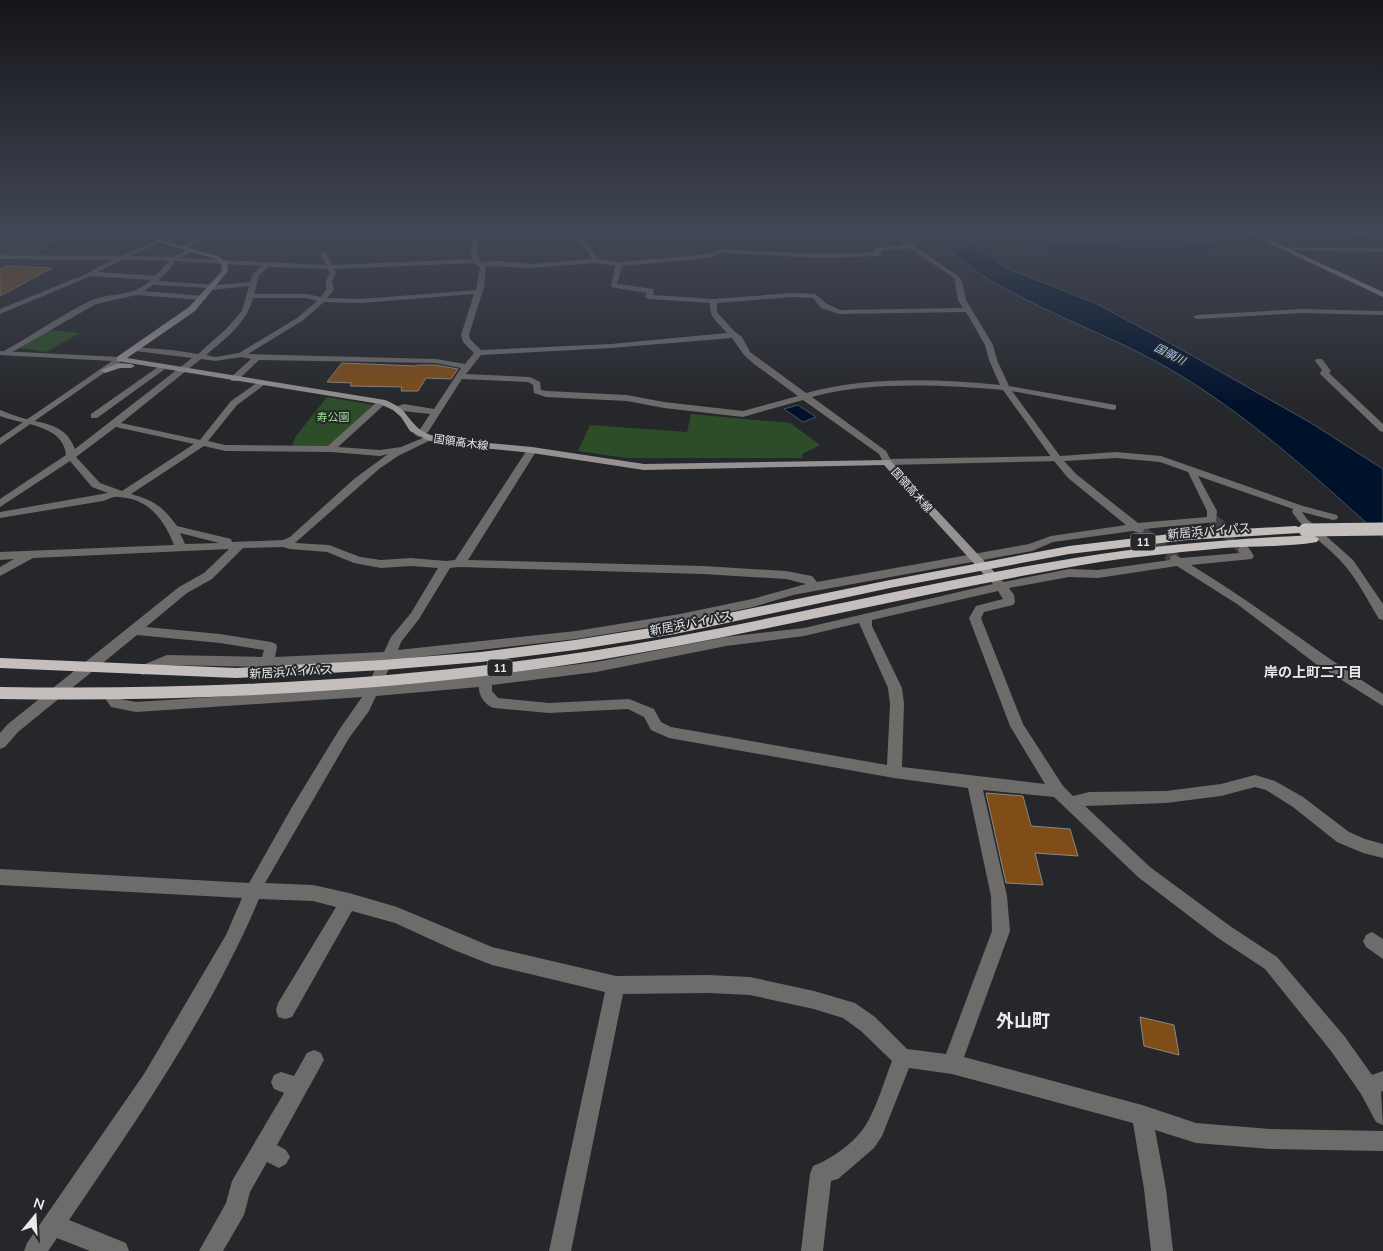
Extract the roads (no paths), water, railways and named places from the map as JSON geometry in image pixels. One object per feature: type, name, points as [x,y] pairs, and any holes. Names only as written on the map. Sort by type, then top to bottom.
[{"type":"highway","name":"新居浜バイパス","points":[[0,663],[236,673],[386,660],[500,654],[675,629],[987,571],[1076,562],[1194,546],[1309,534],[1383,529]]},
{"type":"highway","name":"新居浜バイパス","points":[[1309,534],[1383,538]]},
{"type":"highway","name":"新居浜バイパス","points":[[0,693],[110,695],[373,687],[666,643],[987,571]]},
{"type":"main road","points":[[120,360],[192,309],[209,291]]},
{"type":"main road","name":"国領高木線","points":[[120,360],[382,402],[396,408],[419,434],[445,442],[532,450],[644,467],[887,462],[987,571]]},
{"type":"main road","points":[[105,370],[124,365],[177,369]]},
{"type":"street","points":[[0,312],[48,291]]},
{"type":"street","points":[[136,294],[140,291]]},
{"type":"street","points":[[0,504],[115,424],[177,369],[200,356],[243,316],[251,291]]},
{"type":"street","points":[[135,349],[220,359],[242,355],[307,316],[329,291]]},
{"type":"street","points":[[651,291],[649,297],[651,298],[714,301],[792,295],[815,296],[824,306],[839,312],[968,310]]},
{"type":"street","points":[[961,291],[962,300],[989,345],[993,360],[1006,387],[1057,459],[1072,476],[1138,529]]},
{"type":"street","points":[[250,296],[307,296],[323,300],[398,299],[478,292],[465,335],[466,340],[479,353]]},
{"type":"street","points":[[3,353],[32,339],[94,302],[136,294],[203,298]]},
{"type":"street","points":[[714,301],[716,316],[739,338],[747,353],[868,442],[882,453],[887,462],[1057,459],[1116,455],[1144,456],[1162,459],[1299,508],[1333,517]]},
{"type":"street","points":[[1197,317],[1302,311],[1383,313]]},
{"type":"street","points":[[419,434],[425,430],[466,367],[479,353],[611,346],[734,335]]},
{"type":"street","points":[[3,353],[120,360]]},
{"type":"street","points":[[242,355],[256,358],[436,361],[456,363],[466,367]]},
{"type":"street","points":[[234,378],[256,358]]},
{"type":"street","points":[[0,442],[120,360]]},
{"type":"street","points":[[1319,361],[1327,371],[1324,373],[1383,429]]},
{"type":"street","points":[[94,416],[161,369]]},
{"type":"street","points":[[460,376],[530,380],[537,384],[536,391],[546,394],[627,398],[664,405],[743,414],[806,396],[866,386],[908,383],[1006,387],[1113,407]]},
{"type":"street","points":[[0,515],[120,494],[201,444],[234,403],[261,383]]},
{"type":"street","points":[[331,449],[382,402]]},
{"type":"street","points":[[396,408],[404,407],[436,412]]},
{"type":"street","points":[[0,413],[18,420],[45,425],[60,434],[70,447],[71,456],[77,465],[96,485],[145,501],[160,510],[173,528],[180,547]]},
{"type":"street","points":[[115,424],[201,444],[252,450],[331,449],[380,453],[396,451],[430,438]]},
{"type":"street","points":[[0,556],[285,543],[294,539],[354,483],[411,445]]},
{"type":"street","points":[[35,1251],[151,1081],[232,941],[254,891],[296,812],[344,734],[364,707],[396,640],[532,450]]},
{"type":"street","points":[[373,687],[486,680],[614,664],[770,634],[804,632],[865,617],[987,571],[1051,538],[1212,520],[1212,511],[1192,473],[1196,470]]},
{"type":"street","points":[[1299,508],[1297,512],[1303,522],[1349,563],[1374,598],[1383,616]]},
{"type":"street","points":[[173,528],[229,541],[237,545]]},
{"type":"street","points":[[285,543],[290,546],[329,549],[358,560],[381,564],[411,562],[702,570],[768,574],[808,579],[815,587]]},
{"type":"street","points":[[0,743],[13,728],[183,590],[208,576],[237,545]]},
{"type":"street","points":[[143,670],[167,660],[267,662],[386,660],[576,635],[680,618],[753,603],[791,591],[815,587],[987,571],[1098,574],[1177,561],[1248,556],[1244,550]]},
{"type":"street","points":[[0,572],[32,554]]},
{"type":"street","points":[[1177,561],[1234,596],[1321,661],[1383,702]]},
{"type":"street","points":[[987,571],[1008,595],[1009,602],[980,609],[975,618],[1017,726],[1064,797],[1144,872],[1224,932],[1272,963],[1338,1044],[1375,1084],[1383,1115]]},
{"type":"street","points":[[865,617],[866,626],[895,688],[897,704],[894,772]]},
{"type":"street","points":[[134,630],[178,636],[241,640],[271,647],[267,662]]},
{"type":"street","points":[[486,680],[485,692],[494,703],[549,708],[629,704],[649,713],[656,726],[669,732],[894,772],[974,782],[1064,797],[1089,799],[1166,797],[1221,790],[1255,781],[1270,785],[1298,802],[1343,837],[1363,846],[1383,851]]},
{"type":"street","points":[[952,1064],[1001,930],[999,896],[974,782]]},
{"type":"street","points":[[0,877],[158,887],[313,893],[349,901],[397,916],[492,956],[616,985],[708,984],[750,986],[814,1000],[848,1010],[868,1024],[903,1058],[952,1064],[1142,1115],[1196,1133],[1270,1139],[1383,1141]]},
{"type":"street","points":[[285,1010],[349,901]]},
{"type":"street","points":[[560,1251],[616,985]]},
{"type":"street","points":[[812,1251],[821,1174],[830,1171],[867,1141],[875,1129],[903,1058]]},
{"type":"street","points":[[210,1251],[236,1206],[240,1188],[271,1153],[290,1084],[314,1060]]},
{"type":"street","points":[[1142,1115],[1155,1189],[1162,1251]]},
{"type":"street","points":[[54,1225],[118,1251]]},
{"type":"water","name":"国領川","points":[[1010,291],[1066,291],[1095,303],[1311,423],[1383,469],[1383,538],[1261,432],[1210,394],[1161,364]]},
{"type":"water","points":[[798,405],[816,417],[803,422],[784,409]]},
{"type":"tunnel","points":[[1212,520],[1221,526],[1244,550]]},
{"type":"tunnel","points":[[1141,531],[1175,559]]},
{"type":"district","name":"岸の上町二丁目","points":[[1313,672]]},
{"type":"district","name":"外山町","points":[[1023,1021]]},
{"type":"park label","name":"寿公園","points":[[333,417]]}]
